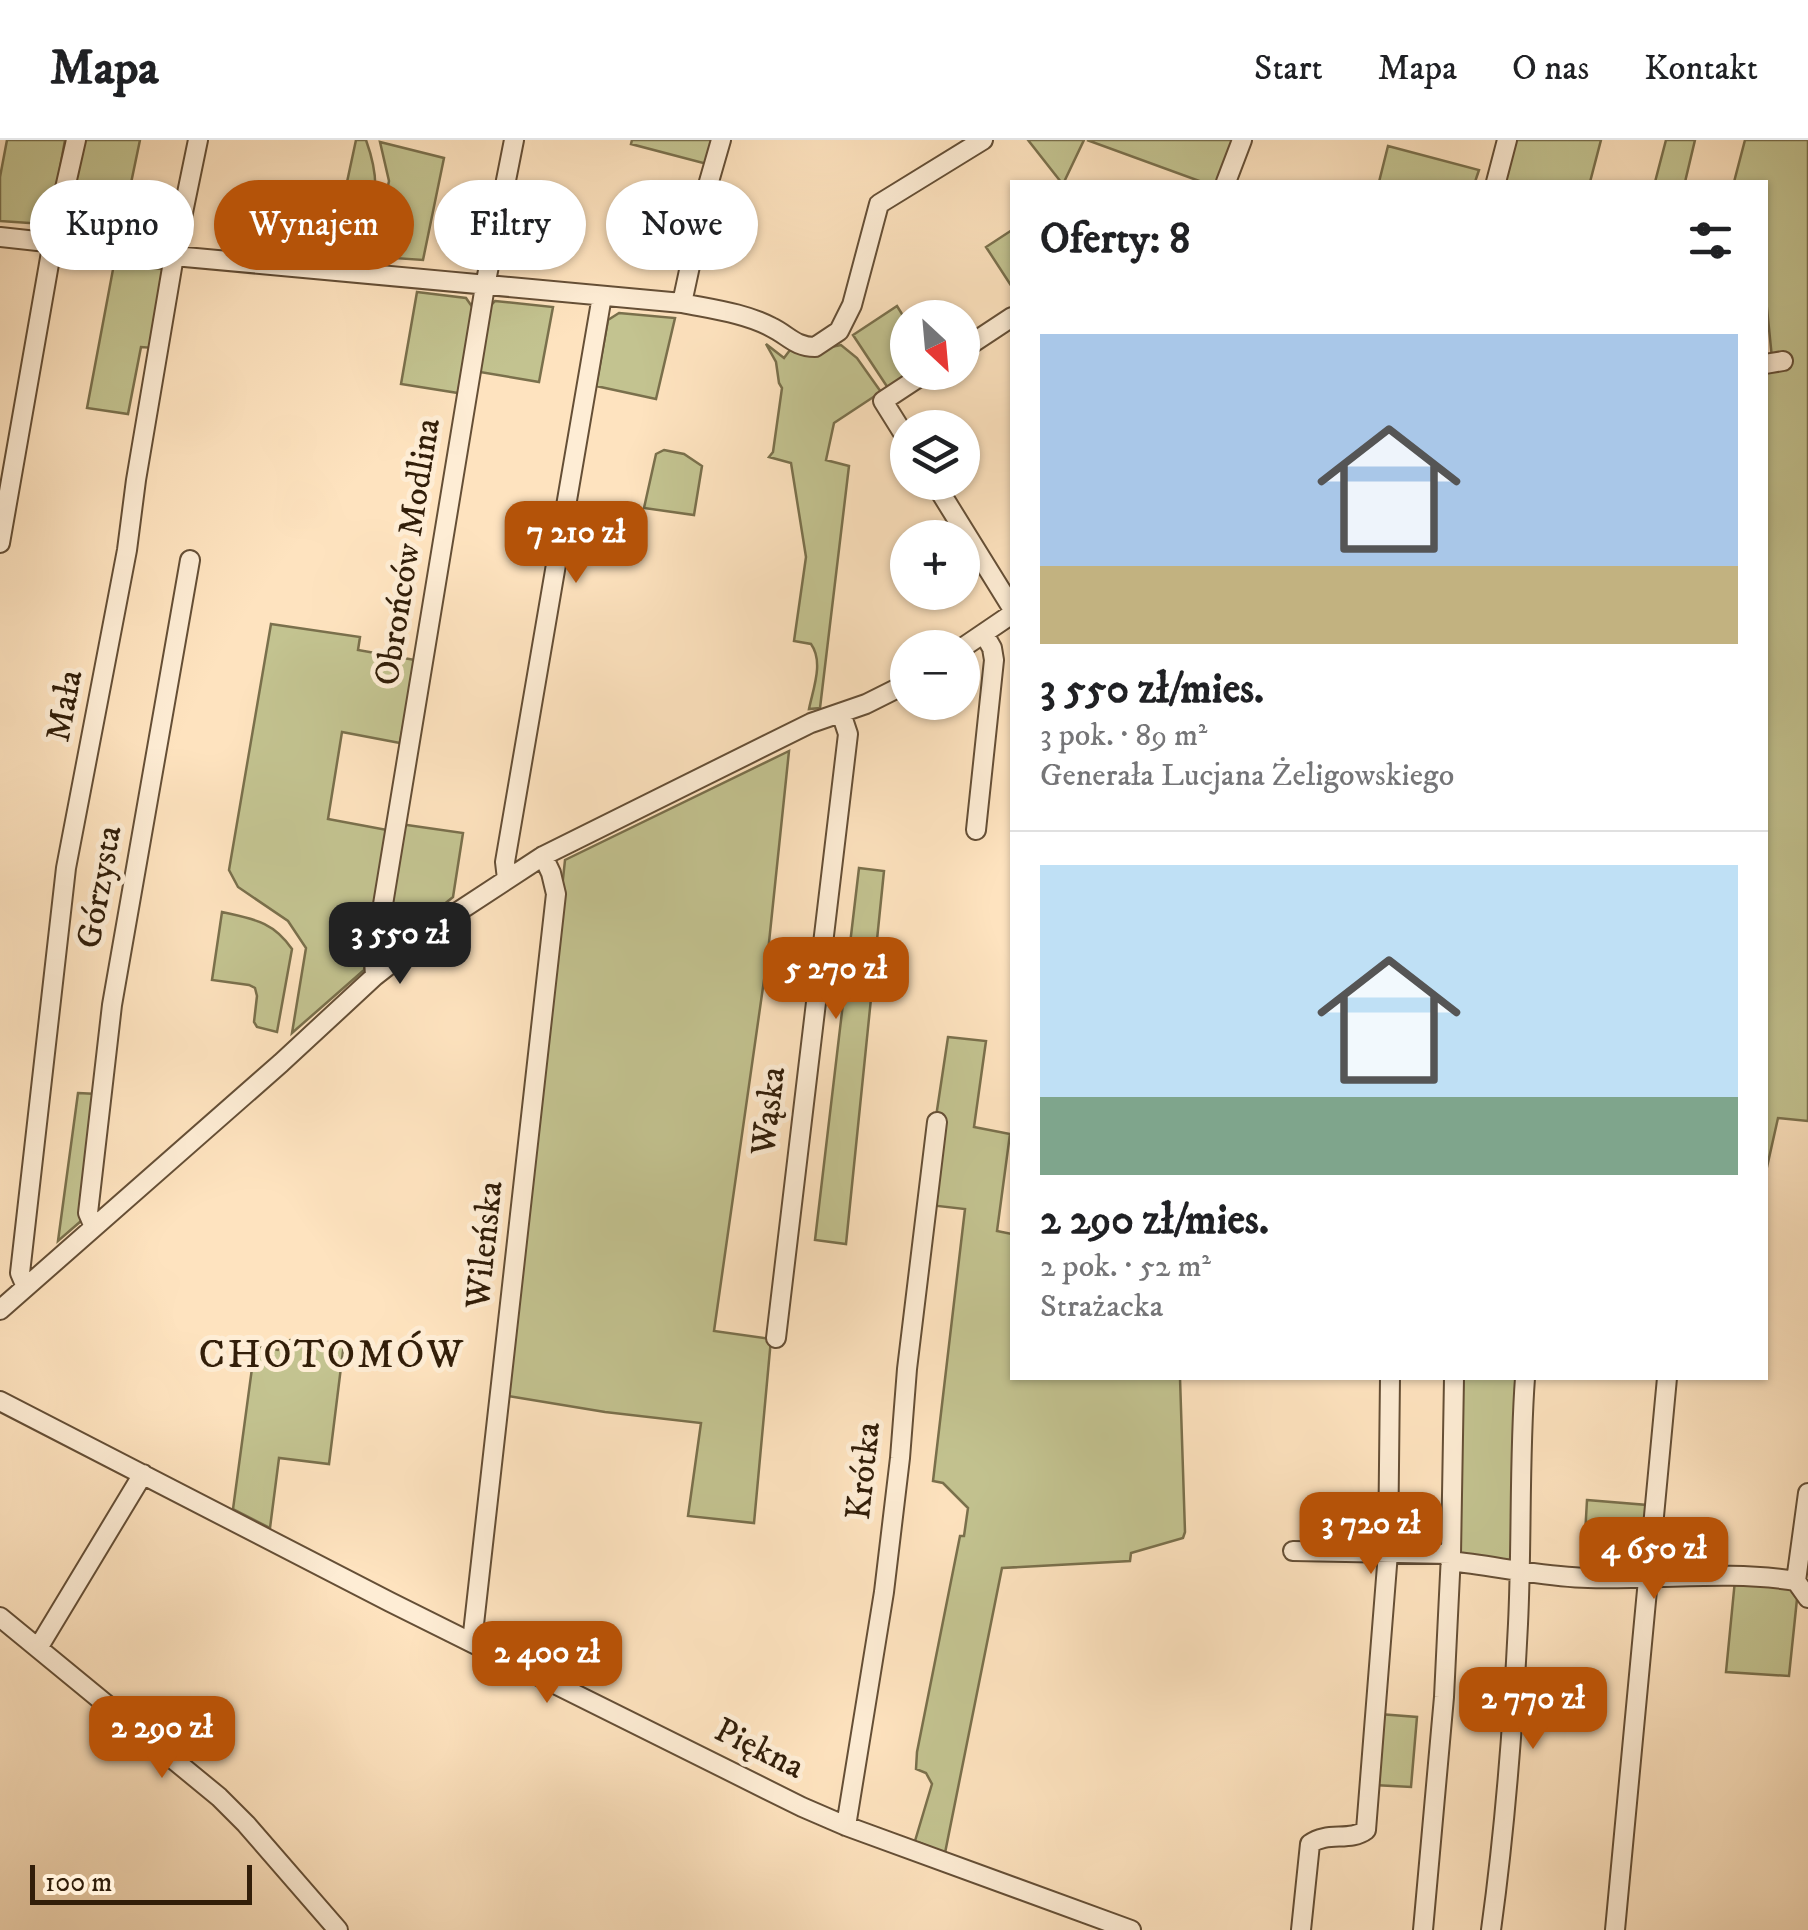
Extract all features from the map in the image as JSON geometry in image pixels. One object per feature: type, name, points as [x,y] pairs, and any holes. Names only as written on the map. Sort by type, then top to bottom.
[{"type":"street","points":[[67,180],[76,140]]},
{"type":"street","name":"Mała","points":[[190,180],[198,140]]},
{"type":"street","name":"Obrońców Modlina","points":[[375,976],[374,959],[485,286],[514,140]]},
{"type":"street","points":[[682,304],[721,140]]},
{"type":"street","points":[[194,258],[682,304],[727,312],[772,327],[798,345],[815,347],[839,331],[852,306],[880,204],[983,140]]},
{"type":"street","points":[[1227,180],[1242,140]]},
{"type":"street","points":[[1497,180],[1507,140]]},
{"type":"street","points":[[0,236],[30,239]]},
{"type":"street","points":[[0,543],[48,270]]},
{"type":"street","name":"Mała","points":[[26,1287],[20,1273],[66,868],[128,550],[172,270]]},
{"type":"street","points":[[507,879],[504,869],[508,844],[602,296]]},
{"type":"street","points":[[980,338],[1010,319]]},
{"type":"street","points":[[890,412],[883,401],[900,390]]},
{"type":"street","points":[[945,500],[1010,608]]},
{"type":"street","name":"Górzysta","points":[[94,1227],[88,1213],[112,1005],[190,560]]},
{"type":"street","points":[[980,637],[1010,613]]},
{"type":"street","points":[[976,830],[994,660],[984,634]]},
{"type":"street","points":[[0,1310],[375,976],[453,915],[543,856],[811,723],[890,693]]},
{"type":"street","name":"Wąska","points":[[776,1338],[848,734],[841,714]]},
{"type":"street","name":"Wileńska","points":[[472,1642],[556,894],[552,873],[543,856]]},
{"type":"street","name":"Krótka","points":[[846,1826],[884,1592],[906,1369],[937,1122]]},
{"type":"street","points":[[1301,1930],[1310,1844],[1327,1836],[1356,1836],[1366,1830],[1388,1553],[1390,1380]]},
{"type":"street","points":[[1423,1930],[1444,1697],[1454,1380]]},
{"type":"street","points":[[1491,1930],[1513,1710],[1526,1380]]},
{"type":"street","points":[[1615,1930],[1666,1380]]},
{"type":"street","name":"Piękna","points":[[0,1401],[722,1768],[846,1826],[1131,1930]]},
{"type":"street","points":[[38,1648],[143,1474]]},
{"type":"street","points":[[1808,1493],[1796,1581],[1808,1598]]},
{"type":"street","points":[[1293,1551],[1450,1558],[1572,1578],[1739,1576],[1796,1581]]},
{"type":"street","points":[[0,1617],[234,1811],[338,1930]]},
{"type":"green space","points":[[7,140],[65,140],[58,180],[30,180],[30,223],[0,221],[0,177]]},
{"type":"green space","points":[[81,140],[140,140],[132,180],[73,180]]},
{"type":"green space","points":[[356,140],[366,140],[375,180],[347,180]]},
{"type":"green space","points":[[632,140],[713,140],[707,164],[631,144]]},
{"type":"green space","points":[[1028,140],[1084,140],[1065,180],[1059,180]]},
{"type":"green space","points":[[1087,140],[1235,140],[1220,180],[1197,180]]},
{"type":"green space","points":[[1514,140],[1601,140],[1591,180],[1504,180]]},
{"type":"green space","points":[[1666,140],[1695,140],[1685,180],[1656,180]]},
{"type":"green space","points":[[1745,140],[1808,140],[1808,1121],[1778,1118],[1768,1163],[1768,369],[1773,368],[1768,319],[1768,180],[1735,180]]},
{"type":"green space","points":[[380,142],[444,158],[439,180],[434,180],[434,207],[423,260],[414,259],[414,180],[389,180]]},
{"type":"green space","points":[[1388,146],[1479,170],[1476,180],[1380,180]]},
{"type":"green space","points":[[1010,231],[1010,284],[986,247]]},
{"type":"green space","points":[[113,270],[163,270],[154,348],[141,347],[128,414],[87,408]]},
{"type":"green space","points":[[417,292],[466,298],[473,308],[458,393],[401,384]]},
{"type":"green space","points":[[495,301],[553,307],[539,382],[474,371],[484,313]]},
{"type":"green space","points":[[890,311],[890,387],[888,388],[853,335]]},
{"type":"green space","points":[[619,313],[675,318],[656,399],[596,386],[608,320]]},
{"type":"green space","points":[[766,344],[784,358],[790,350],[806,352],[841,345],[857,358],[881,392],[834,423],[826,460],[849,466],[820,708],[809,709],[816,676],[815,651],[811,644],[794,641],[806,557],[791,463],[769,457],[773,452],[782,388],[776,362]]},
{"type":"green space","points":[[664,450],[684,454],[702,466],[694,515],[644,508],[656,454]]},
{"type":"green space","points":[[271,624],[360,637],[358,650],[415,660],[400,743],[342,732],[328,819],[387,830],[364,970],[292,1033],[306,948],[288,921],[238,887],[229,870]]},
{"type":"green space","points":[[789,751],[768,952],[714,1331],[771,1339],[754,1523],[688,1516],[701,1423],[508,1396],[565,860]]},
{"type":"green space","points":[[400,824],[463,833],[453,897],[379,957]]},
{"type":"green space","points":[[859,868],[884,871],[846,1244],[815,1240]]},
{"type":"green space","points":[[222,912],[270,927],[292,949],[277,1032],[257,1027],[254,1022],[255,988],[212,980]]},
{"type":"green space","points":[[948,1037],[986,1041],[974,1127],[1010,1134],[997,1231],[1010,1234],[1010,1380],[1180,1380],[1185,1532],[1183,1538],[1131,1553],[1130,1561],[1002,1568],[945,1853],[915,1841],[932,1784],[926,1773],[916,1769],[917,1752],[968,1508],[943,1483],[933,1481],[965,1209],[929,1205]]},
{"type":"green space","points":[[78,1093],[97,1094],[81,1221],[58,1241]]},
{"type":"green space","points":[[290,1340],[344,1343],[329,1464],[279,1458],[270,1528],[233,1509],[255,1346],[278,1350]]},
{"type":"green space","points":[[1458,1380],[1521,1380],[1512,1565],[1455,1559]]},
{"type":"green space","points":[[1587,1500],[1647,1505],[1642,1566],[1634,1572],[1583,1572]]},
{"type":"green space","points":[[1735,1580],[1786,1584],[1797,1599],[1789,1676],[1726,1672]]},
{"type":"green space","points":[[1379,1714],[1417,1717],[1411,1787],[1374,1785]]},
{"type":"district","name":"CHOTOMÓW","points":[[332,1356]]}]
